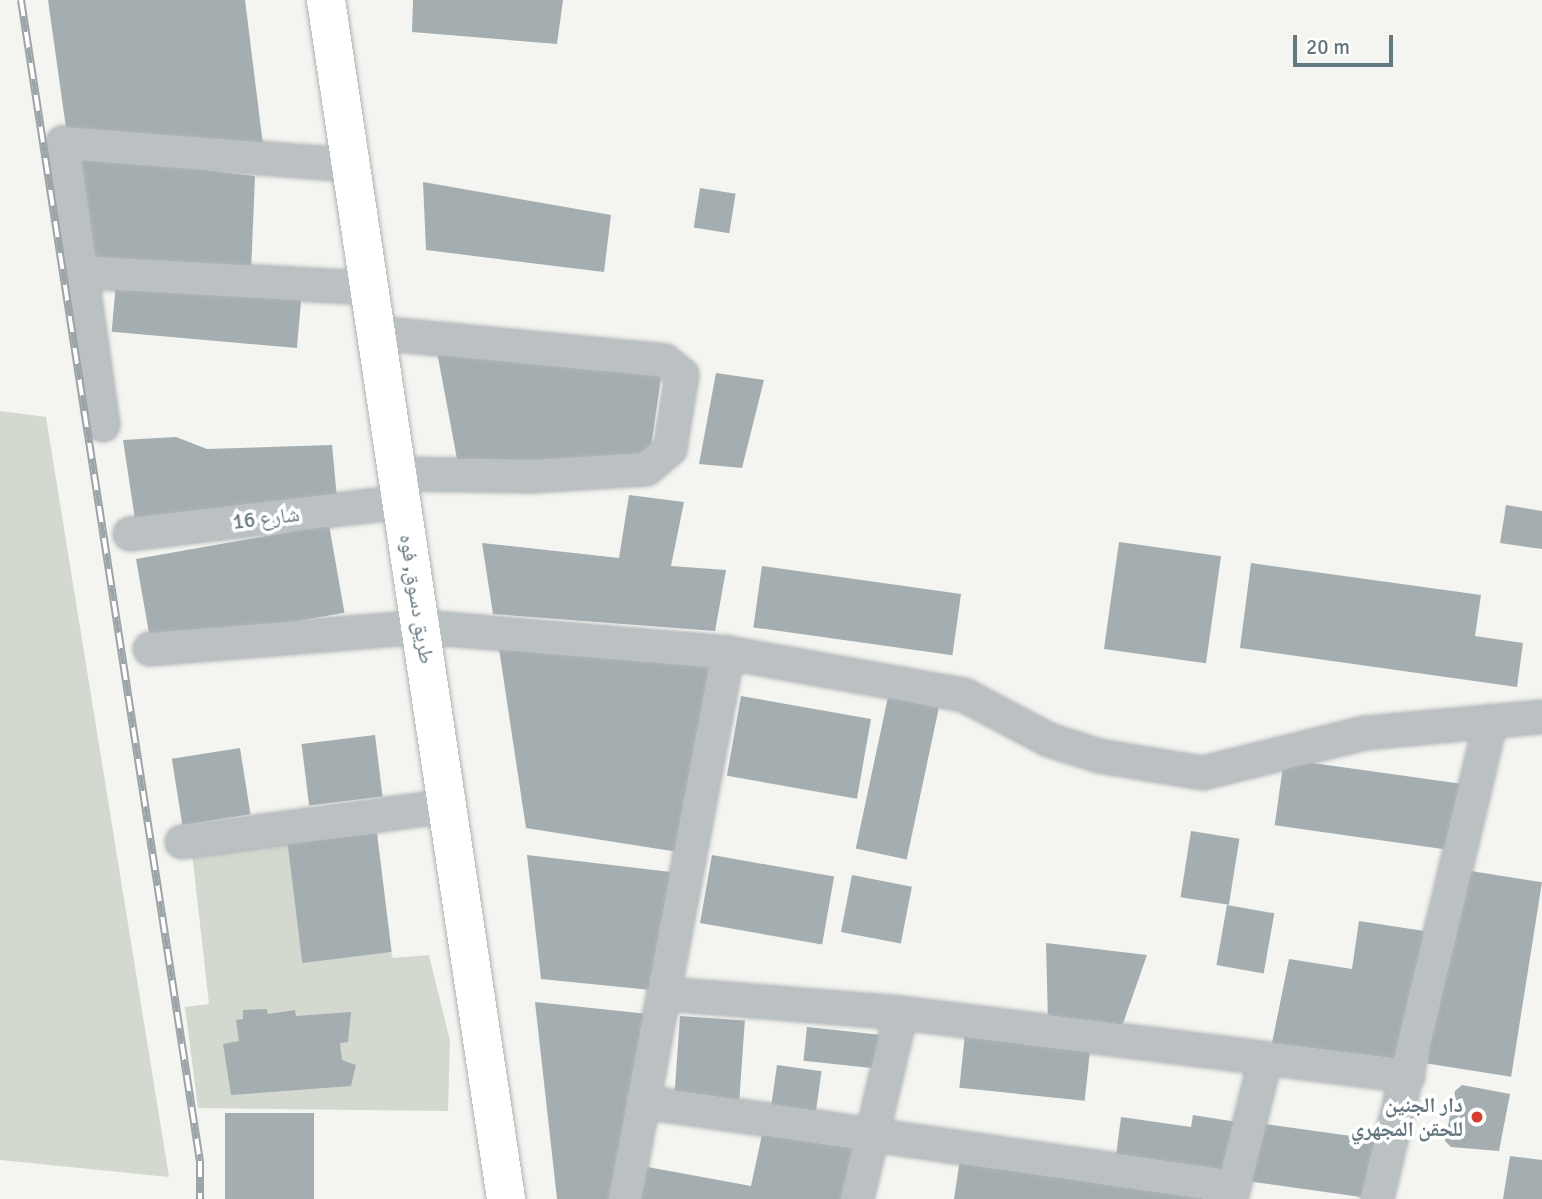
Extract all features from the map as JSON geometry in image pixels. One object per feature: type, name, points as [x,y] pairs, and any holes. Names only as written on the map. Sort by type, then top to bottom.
[{"type":"main road","name":"طريق دسوق, فوه","points":[[326,0],[506,1199]]},
{"type":"street","points":[[103,425],[63,143],[351,165]]},
{"type":"street","points":[[82,272],[369,288]]},
{"type":"street","name":"شارع 16","points":[[131,534],[400,488],[646,469],[670,449],[682,375],[665,361],[376,333]]},
{"type":"street","points":[[150,649],[421,627],[728,653],[964,695],[1049,740],[1099,756],[1203,773],[1336,738],[1542,717]]},
{"type":"street","points":[[625,1199],[666,994],[728,653]]},
{"type":"street","points":[[1377,1199],[1491,721]]},
{"type":"street","points":[[182,842],[448,806]]},
{"type":"street","points":[[666,994],[901,1013],[1408,1076]]},
{"type":"street","points":[[857,1199],[901,1013]]},
{"type":"street","points":[[643,1102],[871,1135],[1233,1193],[1265,1060]]},
{"type":"shaded area","points":[[0,411],[46,417],[169,1177],[0,1160]]},
{"type":"shaded area","points":[[288,843],[303,962],[391,952],[393,958],[429,955],[450,1041],[448,1111],[198,1108],[185,1007],[209,1004],[192,853]]},
{"type":"building","points":[[48,0],[245,0],[263,145],[67,135]]},
{"type":"building","points":[[413,0],[563,0],[557,44],[412,32]]},
{"type":"building","points":[[76,155],[255,176],[251,272],[87,260]]},
{"type":"building","points":[[423,182],[611,215],[604,272],[426,250]]},
{"type":"building","points":[[700,188],[736,194],[729,233],[694,228]]},
{"type":"building","points":[[116,282],[301,298],[297,348],[112,332]]},
{"type":"building","points":[[435,341],[662,371],[649,461],[457,459]]},
{"type":"building","points":[[716,373],[764,380],[742,468],[699,464]]},
{"type":"building","points":[[176,437],[207,449],[332,445],[337,498],[136,526],[123,440]]},
{"type":"building","points":[[629,495],[684,502],[671,566],[726,570],[715,631],[493,614],[482,543],[619,558]]},
{"type":"building","points":[[1506,505],[1542,511],[1542,549],[1500,543]]},
{"type":"building","points":[[329,525],[344,613],[151,647],[136,559]]},
{"type":"building","points":[[1119,542],[1221,556],[1206,663],[1104,649]]},
{"type":"building","points":[[1251,563],[1481,595],[1475,636],[1523,643],[1517,687],[1240,648]]},
{"type":"building","points":[[762,566],[961,594],[952,655],[753,627]]},
{"type":"building","points":[[498,642],[716,658],[678,852],[526,828]]},
{"type":"building","points":[[741,696],[871,719],[857,799],[727,776]]},
{"type":"building","points":[[888,697],[939,708],[907,859],[856,849]]},
{"type":"building","points":[[375,735],[383,797],[309,806],[302,744]]},
{"type":"building","points":[[240,748],[250,814],[182,825],[172,759]]},
{"type":"building","points":[[1284,759],[1466,785],[1457,851],[1275,825]]},
{"type":"building","points":[[1191,831],[1239,839],[1229,905],[1181,897]]},
{"type":"building","points":[[377,833],[392,952],[302,963],[288,844]]},
{"type":"building","points":[[527,855],[679,873],[651,990],[541,979]]},
{"type":"building","points":[[712,855],[834,877],[822,944],[700,923]]},
{"type":"building","points":[[1458,869],[1542,882],[1511,1077],[1427,1064]]},
{"type":"building","points":[[852,875],[912,887],[901,944],[841,932]]},
{"type":"building","points":[[1227,905],[1274,913],[1264,973],[1216,965]]},
{"type":"building","points":[[1359,921],[1424,931],[1399,1068],[1270,1053],[1289,959],[1352,969]]},
{"type":"building","points":[[1046,943],[1147,955],[1120,1032],[1048,1022]]},
{"type":"building","points":[[535,1002],[648,1014],[613,1199],[557,1199]]},
{"type":"building","points":[[267,1009],[268,1014],[295,1010],[296,1016],[351,1012],[348,1042],[340,1043],[342,1060],[356,1065],[351,1086],[231,1095],[223,1044],[239,1041],[236,1020],[243,1019],[243,1010]]},
{"type":"building","points":[[680,1016],[745,1021],[739,1099],[674,1095]]},
{"type":"building","points":[[807,1027],[880,1035],[876,1068],[803,1061]]},
{"type":"building","points":[[965,1034],[1090,1047],[1085,1101],[959,1088]]},
{"type":"building","points":[[777,1065],[822,1071],[816,1112],[771,1106]]},
{"type":"building","name":"دار الجنين للحقن المجهري","points":[[1462,1085],[1510,1094],[1499,1151],[1451,1147],[1445,1141],[1455,1091]]},
{"type":"building","points":[[225,1113],[314,1113],[314,1199],[225,1199]]},
{"type":"building","points":[[1193,1115],[1237,1122],[1225,1180],[1115,1164],[1121,1117],[1191,1127]]},
{"type":"building","points":[[1251,1122],[1382,1140],[1374,1199],[1243,1180]]},
{"type":"building","points":[[763,1130],[859,1144],[847,1199],[635,1199],[642,1166],[751,1186]]},
{"type":"building","points":[[1510,1156],[1542,1160],[1542,1199],[1503,1199]]},
{"type":"building","points":[[960,1159],[1205,1198],[1205,1199],[954,1199]]},
{"type":"railway","points":[[21,0],[200,1161],[200,1199]]},
{"type":"place","name":"دار الجنين للحقن المجهري","points":[[1477,1117]]}]
